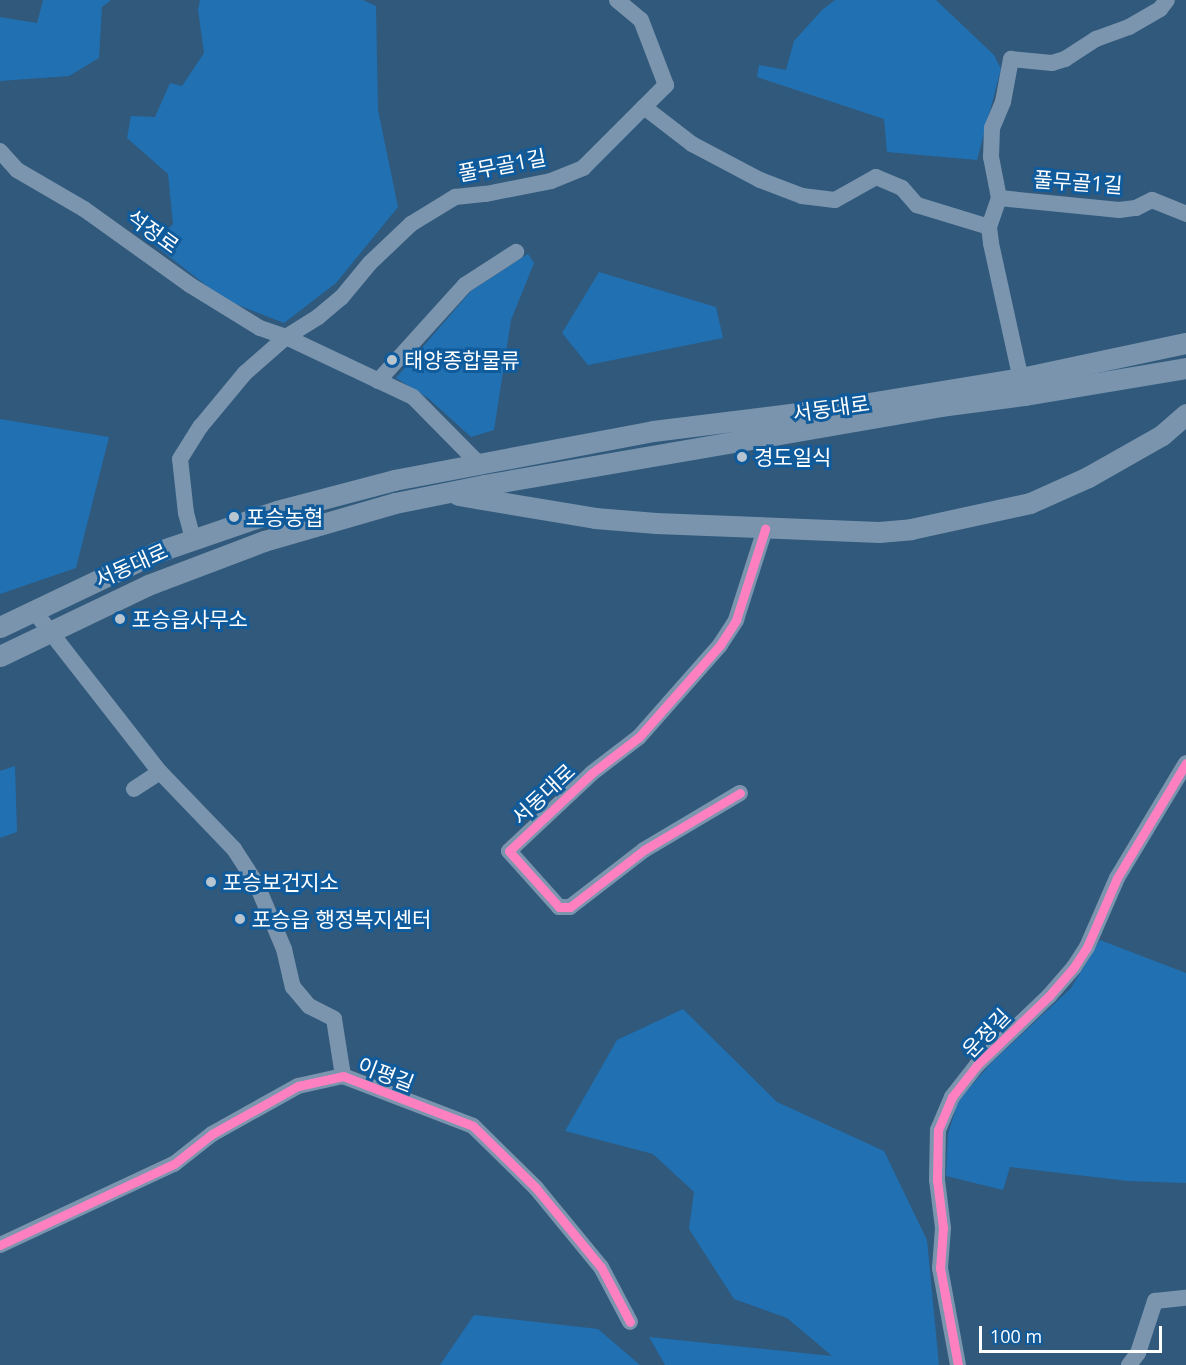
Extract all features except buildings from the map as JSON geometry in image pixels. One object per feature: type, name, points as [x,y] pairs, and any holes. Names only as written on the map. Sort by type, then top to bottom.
[{"type":"main road","name":"서동대로","points":[[0,657],[148,585],[264,541],[395,503],[940,406],[1023,387],[1186,343]]},
{"type":"main road","name":"서동대로","points":[[0,627],[157,552],[277,511],[394,480],[653,431],[1186,369]]},
{"type":"main road","name":"서동대로","points":[[445,493],[595,518],[765,529],[879,532],[911,529],[1030,503],[1088,477],[1162,435],[1186,414]]},
{"type":"street","name":"풀무골1길","points":[[193,539],[186,513],[180,459],[201,426],[245,373],[286,337],[318,317],[341,298],[370,263],[411,224],[455,196],[486,194],[550,181],[583,168],[666,85],[641,20],[617,0]]},
{"type":"street","points":[[1023,387],[989,227],[999,198],[991,158],[992,128],[1003,102],[1011,58],[1052,63],[1065,59],[1096,39],[1129,27],[1160,9],[1167,0]]},
{"type":"street","points":[[644,107],[692,144],[760,180],[802,196],[835,200],[876,177],[902,188],[917,206],[989,227]]},
{"type":"street","name":"석정로","points":[[0,151],[16,170],[84,209],[190,285],[260,328],[286,337]]},
{"type":"street","name":"풀무골1길","points":[[999,198],[1119,210],[1136,208],[1152,200],[1186,214]]},
{"type":"street","points":[[378,381],[465,285],[516,252]]},
{"type":"street","points":[[286,337],[413,397],[479,464]]},
{"type":"street","name":"서동대로","points":[[740,793],[644,850],[570,907],[558,908],[509,851],[591,773],[639,737],[720,645],[736,620],[765,529]]},
{"type":"street","points":[[34,610],[49,633],[160,772],[134,789]]},
{"type":"street","name":"운정길","points":[[958,1365],[940,1268],[944,1228],[937,1180],[938,1130],[952,1097],[977,1065],[1050,996],[1074,967],[1088,946],[1118,878],[1186,763]]},
{"type":"street","name":"이평길","points":[[160,772],[234,849],[256,883],[284,949],[293,987],[309,1006],[334,1019],[343,1076]]},
{"type":"street","name":"이평길","points":[[0,1245],[174,1164],[212,1134],[298,1086],[343,1076],[472,1126],[536,1188],[601,1267],[630,1322]]},
{"type":"street","points":[[1130,1365],[1138,1353],[1155,1300],[1186,1298]]},
{"type":"shaded area","points":[[43,0],[111,0],[102,7],[99,58],[69,76],[0,81],[0,17],[37,23]]},
{"type":"shaded area","points":[[200,0],[363,0],[376,6],[378,110],[398,207],[336,283],[284,323],[225,300],[153,244],[173,224],[168,174],[127,138],[131,116],[155,117],[170,83],[182,86],[204,53],[198,10]]},
{"type":"shaded area","points":[[835,0],[936,0],[994,55],[1001,69],[977,160],[887,152],[884,119],[757,77],[759,65],[786,70],[794,41],[822,10]]},
{"type":"shaded area","points":[[528,254],[534,263],[511,320],[494,430],[471,437],[428,398],[396,378],[471,291]]},
{"type":"shaded area","points":[[599,272],[716,307],[723,338],[588,365],[562,333]]},
{"type":"shaded area","points":[[0,419],[109,437],[76,568],[0,594]]},
{"type":"shaded area","points":[[15,766],[17,832],[0,838],[0,771]]},
{"type":"shaded area","points":[[1100,940],[1186,973],[1186,1183],[1128,1181],[1010,1167],[1003,1190],[946,1176],[948,1134],[958,1101],[991,1063],[1071,988]]},
{"type":"shaded area","points":[[683,1009],[777,1102],[884,1151],[927,1240],[939,1365],[665,1365],[649,1337],[832,1356],[787,1318],[734,1299],[689,1229],[694,1192],[653,1154],[565,1131],[617,1040]]},
{"type":"shaded area","points":[[474,1315],[598,1329],[640,1365],[440,1365]]},
{"type":"cycle path","points":[[740,793],[644,850],[570,907],[559,907],[509,851],[592,773],[639,737],[720,645],[736,620],[765,529]]},
{"type":"cycle path","points":[[958,1365],[940,1268],[943,1228],[937,1180],[938,1130],[952,1097],[977,1065],[1049,996],[1074,967],[1087,947],[1117,878],[1186,763]]},
{"type":"cycle path","points":[[0,1245],[174,1164],[212,1134],[298,1086],[343,1076],[473,1126],[536,1188],[601,1267],[630,1322]]},
{"type":"place","name":"태양종합물류","points":[[392,360]]},
{"type":"place","name":"경도일식","points":[[742,457]]},
{"type":"place","name":"포승농협","points":[[234,517]]},
{"type":"place","name":"포승읍사무소","points":[[120,619]]},
{"type":"place","name":"포승보건지소","points":[[211,882]]},
{"type":"place","name":"포승읍 행정복지센터","points":[[240,919]]}]
